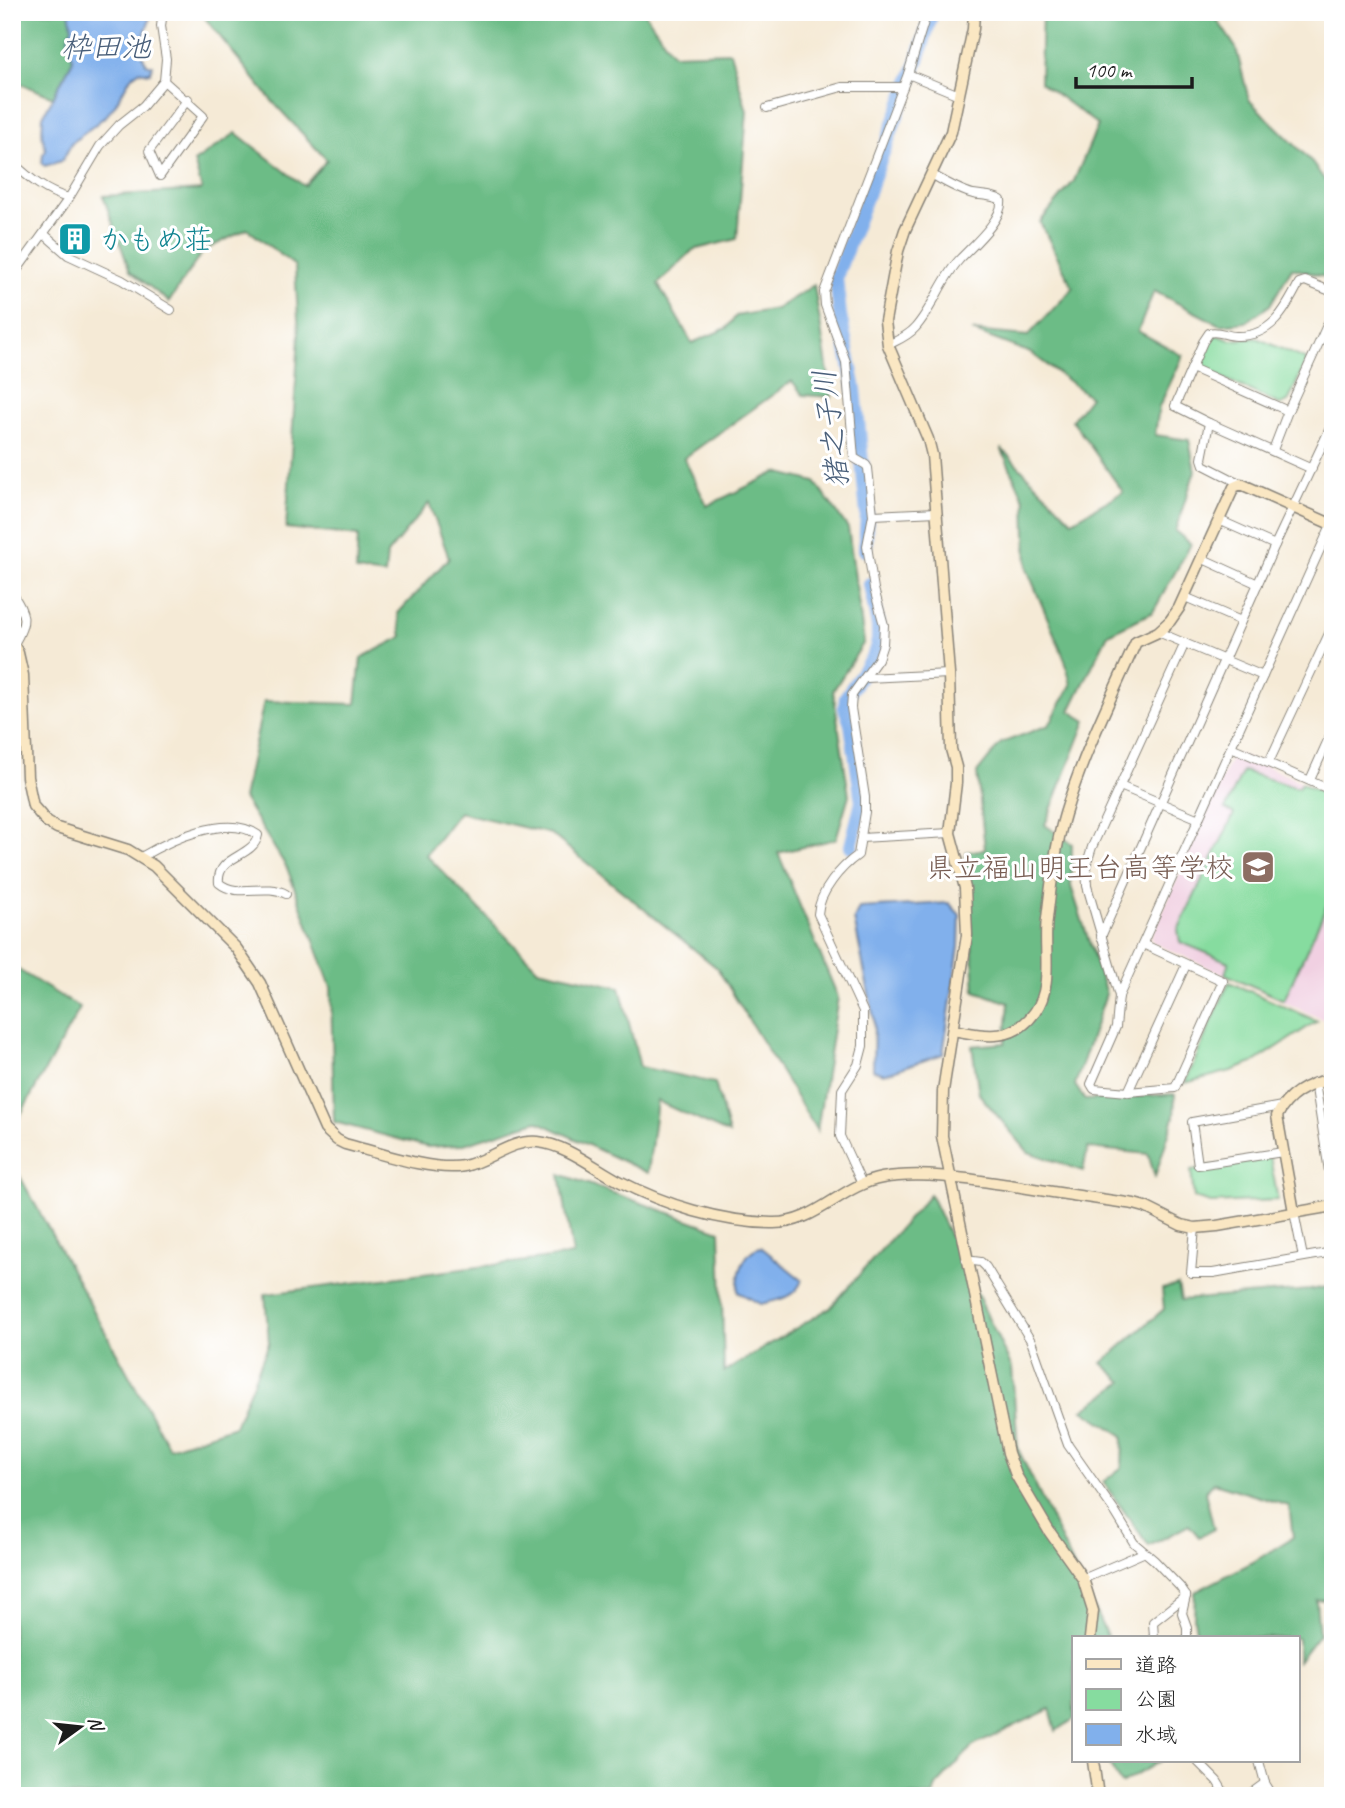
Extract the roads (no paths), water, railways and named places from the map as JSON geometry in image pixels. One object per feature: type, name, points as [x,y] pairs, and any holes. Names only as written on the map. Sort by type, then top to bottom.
[{"type":"street","points":[[12,276],[69,198],[100,146],[119,125],[143,106],[164,81],[166,59],[161,26],[163,12]]},
{"type":"street","points":[[862,1184],[839,1136],[842,1090],[858,1065],[863,1046],[863,1011],[818,914],[822,896],[849,861],[858,855],[865,797],[851,708],[852,695],[858,685],[867,678],[878,659],[884,645],[884,625],[874,589],[867,546],[873,515],[862,463],[854,458],[846,362],[825,305],[824,292],[902,87],[912,76],[927,12]]},
{"type":"street","points":[[974,12],[973,29],[951,132],[905,230],[898,251],[885,321],[888,345],[928,439],[937,512],[949,674],[951,749],[956,767],[950,833],[965,888],[967,913],[967,934],[941,1115],[942,1136],[1008,1453],[1016,1475],[1049,1531],[1083,1579],[1093,1611],[1090,1636]]},
{"type":"street","points":[[912,76],[958,95]]},
{"type":"street","points":[[164,81],[188,99],[203,116],[160,176],[149,151],[188,99]]},
{"type":"street","points":[[767,108],[842,87],[902,87]]},
{"type":"street","points":[[12,162],[24,174],[55,195],[69,198]]},
{"type":"street","points":[[888,345],[910,333],[918,325],[950,270],[1000,214],[1001,200],[996,197],[956,188],[931,174]]},
{"type":"street","points":[[44,234],[68,255],[122,280],[171,310]]},
{"type":"street","points":[[1312,469],[1175,407],[1209,333],[1214,331],[1232,336],[1247,336],[1263,331],[1276,321],[1299,283],[1305,281],[1333,292]]},
{"type":"street","points":[[1273,450],[1333,312]]},
{"type":"street","points":[[1192,368],[1288,411]]},
{"type":"street","points":[[1101,937],[1275,545],[1333,422]]},
{"type":"street","points":[[1143,944],[1223,981],[1175,1088],[1128,1092],[1094,1089],[1091,1084],[1116,1027],[1119,996],[1332,524],[1204,465],[1202,459],[1209,423]]},
{"type":"street","points":[[953,1030],[996,1036],[1010,1032],[1025,1023],[1041,1002],[1046,990],[1046,922],[1064,817],[1080,769],[1136,642],[1158,632],[1170,621],[1185,597],[1234,486],[1241,484]]},
{"type":"street","points":[[873,515],[937,512]]},
{"type":"street","points":[[1219,520],[1275,545]]},
{"type":"street","points":[[1201,558],[1258,584]]},
{"type":"street","points":[[12,593],[23,610],[25,623],[13,643],[23,675],[27,777],[33,806],[47,822],[57,828],[128,850],[141,857],[167,878],[249,965],[271,1005],[320,1120],[337,1140],[451,1168],[480,1161],[514,1145],[538,1142],[551,1145],[620,1182],[673,1204],[721,1216],[772,1223],[807,1217],[862,1184],[886,1177],[951,1177],[1134,1204],[1181,1225],[1195,1228],[1333,1206]]},
{"type":"street","points":[[1185,597],[1241,621]]},
{"type":"street","points":[[1269,762],[1333,625]]},
{"type":"street","points":[[1158,632],[1263,676]]},
{"type":"street","points":[[1119,996],[1087,886],[1086,866],[1092,847],[1185,643]]},
{"type":"street","points":[[867,678],[949,674]]},
{"type":"street","points":[[1310,780],[1333,729]]},
{"type":"street","points":[[1231,747],[1333,791]]},
{"type":"street","points":[[1120,786],[1199,819]]},
{"type":"street","points":[[141,857],[184,835],[211,828],[240,827],[258,835],[258,840],[253,847],[224,865],[218,876],[219,883],[231,890],[276,889],[286,894]]},
{"type":"street","points":[[861,838],[950,833]]},
{"type":"street","points":[[1128,1092],[1186,965]]},
{"type":"street","points":[[1303,1257],[1277,1116],[1287,1100],[1315,1082],[1333,1079]]},
{"type":"street","points":[[1315,1082],[1333,1197]]},
{"type":"street","points":[[1282,1106],[1192,1122],[1198,1165],[1283,1152]]},
{"type":"street","points":[[1195,1228],[1191,1273],[1213,1273],[1333,1252]]},
{"type":"street","points":[[966,1260],[981,1262],[1031,1341],[1063,1436],[1133,1543],[1154,1560],[1186,1596],[1182,1613],[1187,1636]]},
{"type":"street","points":[[1083,1579],[1143,1553]]},
{"type":"street","points":[[1154,1636],[1153,1622],[1186,1596]]},
{"type":"street","points":[[1085,1796],[1098,1795],[1093,1762]]},
{"type":"street","points":[[1198,1762],[1217,1781],[1226,1796]]},
{"type":"street","points":[[1259,1762],[1265,1783],[1273,1796]]},
{"type":"street","points":[[1247,1796],[1265,1783]]},
{"type":"water","name":"枠田池","points":[[69,12],[151,12],[142,53],[148,65],[153,65],[150,73],[139,71],[131,77],[107,115],[72,143],[62,161],[45,166],[42,164],[46,150],[42,135],[43,116],[73,60],[68,39],[72,27]]},
{"type":"water","points":[[949,903],[960,915],[959,947],[943,1054],[884,1074],[873,1070],[874,1019],[854,919],[859,908]]},
{"type":"water","points":[[761,1247],[802,1280],[790,1295],[760,1304],[738,1292],[738,1286],[746,1259],[755,1249]]},
{"type":"waterway","name":"猪之子川","points":[[865,550],[867,514],[855,389],[840,315],[836,277],[918,60],[932,12]]},
{"type":"waterway","name":"猪之子川","points":[[851,846],[862,802],[851,724],[845,708],[846,697],[874,655],[878,641],[870,584]]},
{"type":"place","name":"かもめ荘","points":[[75,239]]},
{"type":"place","name":"県立福山明王台高等学校","points":[[1258,867]]}]
